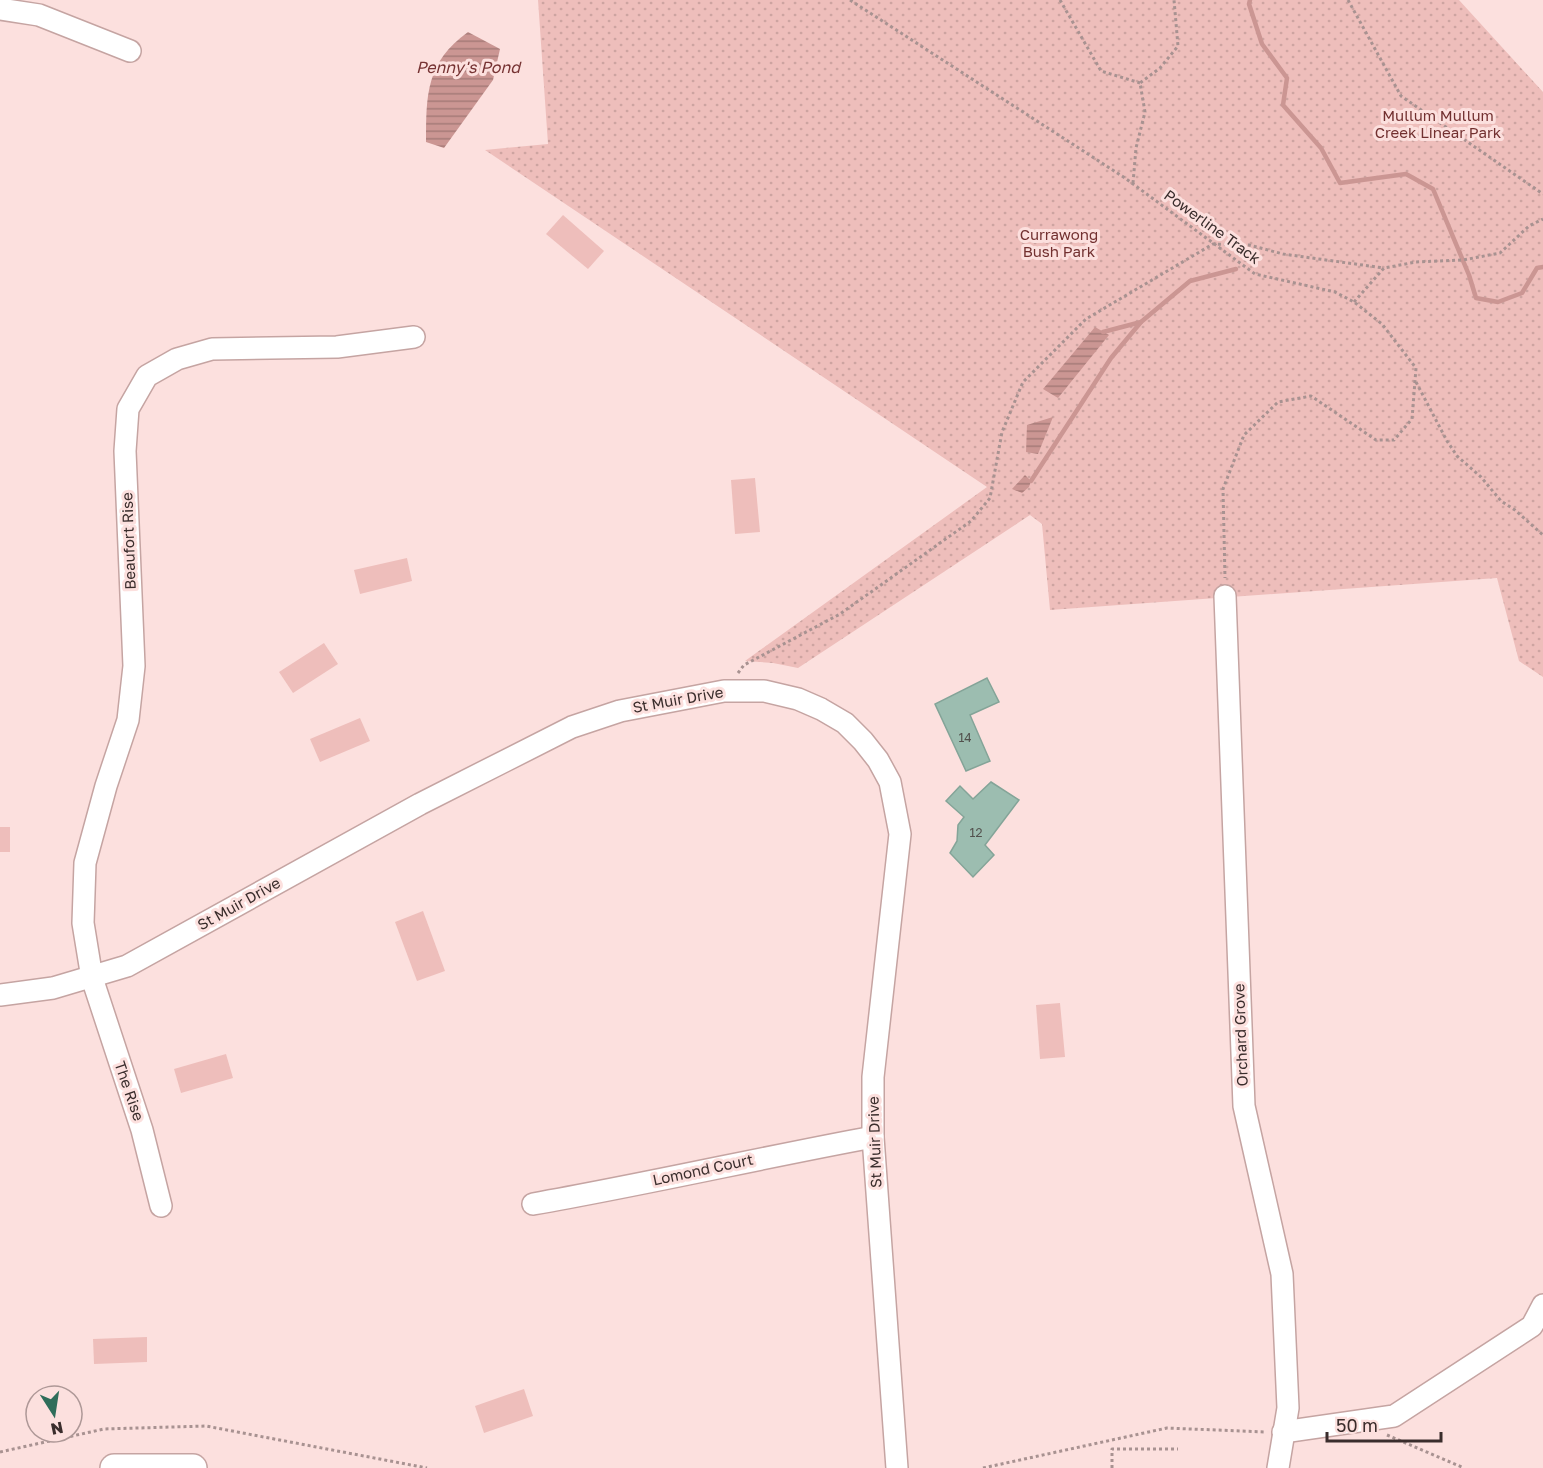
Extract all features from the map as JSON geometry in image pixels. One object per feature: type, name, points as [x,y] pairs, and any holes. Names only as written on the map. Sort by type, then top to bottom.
[{"type":"main road","points":[[114,1468],[193,1468]]},
{"type":"street","points":[[0,9],[39,15],[130,51]]},
{"type":"street","name":"Beaufort Rise","points":[[92,978],[83,923],[85,863],[106,786],[128,720],[134,666],[126,451],[128,409],[147,376],[177,359],[212,349],[337,347],[414,337]]},
{"type":"street","name":"Orchard Grove","points":[[1225,596],[1244,1106],[1282,1274],[1288,1408],[1278,1468]]},
{"type":"street","name":"St Muir Drive","points":[[0,995],[52,988],[127,966],[420,804],[572,727],[620,711],[724,691],[764,691],[798,699],[821,709],[845,723],[863,741],[890,782],[900,834],[873,1077],[873,1137],[897,1468]]},
{"type":"street","name":"The Rise","points":[[92,978],[142,1130],[161,1206]]},
{"type":"street","name":"Lomond Court","points":[[533,1204],[610,1191],[742,1161],[873,1137]]},
{"type":"street","points":[[1283,1432],[1394,1416],[1532,1326],[1543,1305]]},
{"type":"path","name":"Powerline Track","points":[[850,0],[1133,183],[1255,274],[1335,292],[1353,302],[1383,324],[1416,369],[1412,418],[1394,440],[1376,440],[1311,396],[1278,402],[1244,435],[1223,489],[1225,596]]},
{"type":"path","points":[[1060,0],[1101,71],[1140,83]]},
{"type":"path","points":[[1140,83],[1160,68],[1178,46],[1174,0]]},
{"type":"path","points":[[1348,0],[1401,96],[1543,194]]},
{"type":"path","points":[[1133,183],[1136,148],[1145,112],[1140,83]]},
{"type":"path","points":[[724,691],[744,665],[840,614],[971,521],[990,498],[1002,432],[1023,382],[1086,319],[1213,244],[1249,245],[1293,256],[1384,268],[1416,262],[1463,260],[1500,253],[1529,226],[1543,219]]},
{"type":"path","points":[[1353,302],[1384,268]]},
{"type":"path","points":[[1415,380],[1457,456],[1481,477],[1501,501],[1515,510],[1543,535]]},
{"type":"path","points":[[1354,1422],[1464,1468]]},
{"type":"path","points":[[0,1452],[104,1429],[206,1426],[427,1468]]},
{"type":"path","points":[[983,1468],[1167,1428],[1283,1432]]},
{"type":"path","points":[[1110,1441],[1112,1468]]},
{"type":"path","points":[[1112,1449],[1178,1449]]},
{"type":"green space","name":"Currawong Bush Park","points":[[538,0],[1459,0],[1543,92],[1543,677],[1519,661],[1497,578],[1050,610],[1042,524],[1030,515],[798,668],[745,661],[987,487],[485,150],[548,144]]},
{"type":"green space","points":[[563,215],[604,251],[588,269],[546,234]]},
{"type":"green space","points":[[755,478],[760,532],[735,534],[731,480]]},
{"type":"green space","points":[[407,558],[412,581],[360,594],[354,570]]},
{"type":"green space","points":[[324,643],[338,664],[293,693],[279,672]]},
{"type":"green space","points":[[360,718],[370,741],[320,762],[310,739]]},
{"type":"green space","points":[[0,827],[10,827],[10,852],[0,852]]},
{"type":"green space","points":[[423,911],[445,971],[417,981],[395,922]]},
{"type":"green space","points":[[1060,1003],[1065,1057],[1040,1059],[1036,1005]]},
{"type":"green space","points":[[226,1054],[233,1078],[181,1093],[174,1069]]},
{"type":"green space","points":[[147,1337],[147,1362],[94,1364],[93,1339]]},
{"type":"green space","points":[[524,1389],[533,1416],[484,1433],[475,1406]]},
{"type":"water","name":"Penny's Pond","points":[[468,32],[500,49],[493,80],[444,148],[426,142],[428,94],[436,68],[444,55]]},
{"type":"water","points":[[1095,327],[1109,335],[1058,398],[1043,389]]},
{"type":"water","points":[[1053,417],[1038,454],[1026,452],[1027,425]]},
{"type":"water","points":[[1025,475],[1031,481],[1029,487],[1022,493],[1012,489]]},
{"type":"building","points":[[987,678],[999,702],[970,715],[990,761],[966,771],[935,704]]},
{"type":"building","points":[[991,782],[1019,800],[985,845],[994,855],[973,877],[950,853],[957,841],[958,825],[964,817],[946,801],[960,786],[973,799]]},
{"type":"waterway","points":[[1250,0],[1249,4],[1262,44],[1287,78],[1283,105],[1321,148],[1340,183],[1406,174],[1433,189],[1469,275],[1476,298],[1498,302],[1522,293],[1537,268],[1543,267]]},
{"type":"waterway","points":[[1031,481],[1111,358],[1141,322],[1190,281],[1236,269]]},
{"type":"waterway","points":[[1103,332],[1141,322]]},
{"type":"park label","name":"Mullum Mullum Creek Linear Park","points":[[1438,124]]}]
